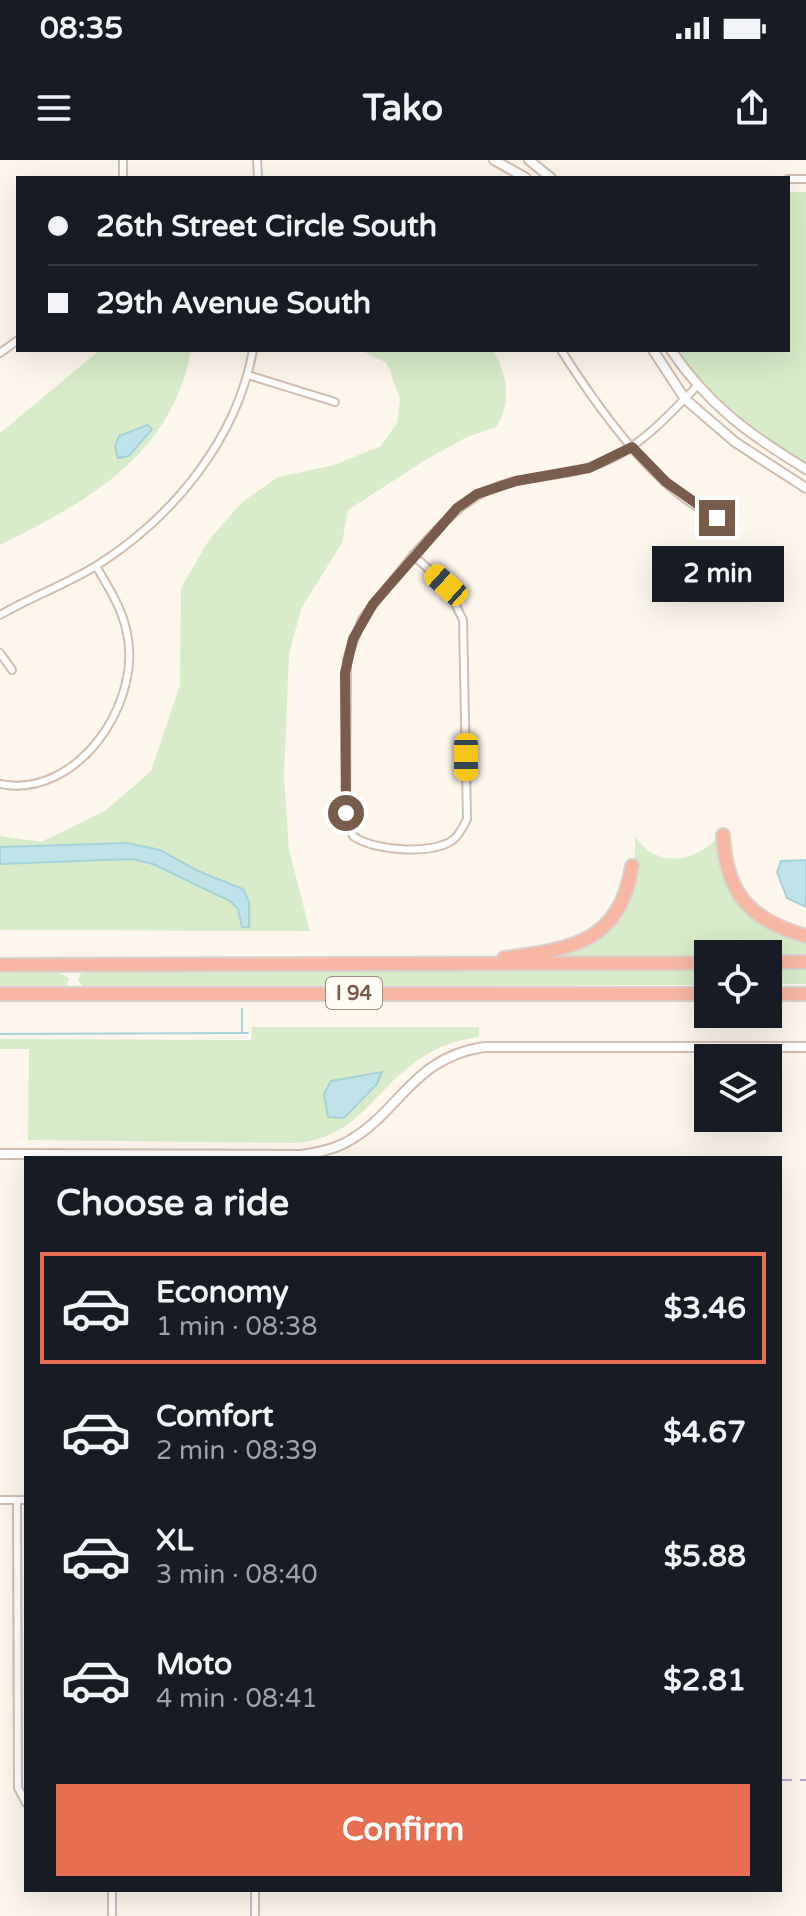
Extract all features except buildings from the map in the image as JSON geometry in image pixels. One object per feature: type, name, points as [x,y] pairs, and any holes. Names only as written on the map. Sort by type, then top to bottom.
[{"type":"highway","points":[[723,835],[725,863],[731,883],[750,910],[787,931],[806,936]]},
{"type":"highway","points":[[451,965],[561,949],[599,934],[618,914],[629,888],[632,866]]},
{"type":"highway","points":[[782,962],[806,962]]},
{"type":"highway","name":"I 94","points":[[0,965],[694,963]]},
{"type":"highway","name":"I 94","points":[[0,994],[694,994]]},
{"type":"highway","points":[[782,994],[806,994]]},
{"type":"street","points":[[494,160],[522,176]]},
{"type":"street","points":[[529,160],[549,176]]},
{"type":"street","points":[[0,615],[96,566],[140,536],[171,505],[231,420],[248,375],[253,352]]},
{"type":"street","points":[[562,352],[602,411],[632,447],[695,505],[717,518],[733,522]]},
{"type":"street","points":[[654,352],[685,399],[735,442],[806,488]]},
{"type":"street","points":[[672,352],[696,387],[741,428],[806,469]]},
{"type":"street","points":[[248,375],[335,402]]},
{"type":"street","points":[[413,555],[446,585],[463,620],[467,819],[461,831],[445,844],[433,848],[376,848],[353,836],[346,813],[345,673],[362,619],[413,555],[457,508],[477,494],[516,481],[589,468],[632,447],[696,387]]},
{"type":"street","points":[[0,784],[18,787],[64,773],[84,755],[123,702],[129,641],[119,604],[96,566]]},
{"type":"street","points":[[0,653],[12,670]]},
{"type":"street","points":[[0,1154],[253,1156],[301,1155],[327,1150],[360,1133],[425,1070],[471,1049],[806,1047]]},
{"type":"street","points":[[0,1500],[24,1500]]},
{"type":"street","points":[[17,1500],[18,1788],[24,1800]]},
{"type":"street","points":[[112,1892],[112,1914]]},
{"type":"street","points":[[255,1892],[255,1916]]},
{"type":"green space","points":[[790,192],[806,192],[806,464],[753,427],[720,399],[679,352],[790,352]]},
{"type":"green space","points":[[98,352],[190,352],[181,387],[166,419],[145,447],[94,492],[0,545],[0,433]]},
{"type":"green space","points":[[365,352],[494,352],[505,378],[505,408],[496,427],[467,437],[427,459],[348,510],[342,543],[302,607],[289,653],[284,777],[289,850],[310,931],[0,930],[0,836],[41,842],[105,811],[151,771],[180,685],[181,588],[209,540],[242,502],[278,477],[334,465],[381,446],[397,423],[400,399],[387,363]]},
{"type":"green space","points":[[635,836],[654,854],[676,858],[699,852],[719,836],[720,856],[731,891],[754,918],[787,937],[806,943],[806,955],[782,955],[782,940],[694,940],[694,955],[551,956],[589,946],[607,933],[625,910],[634,867]]},
{"type":"green space","points":[[694,968],[694,985],[82,986],[78,980],[80,974],[92,971]]},
{"type":"green space","points":[[782,968],[806,968],[806,984],[782,984]]},
{"type":"green space","points":[[0,972],[57,972],[69,978],[67,986],[60,987],[0,987]]},
{"type":"green space","points":[[252,1027],[479,1027],[479,1037],[449,1044],[421,1058],[364,1111],[334,1133],[316,1140],[293,1143],[28,1140],[29,1049],[0,1049],[0,1039],[251,1040]],"holes":[[[382,1072],[377,1084],[344,1118],[330,1081]]]},
{"type":"water","points":[[148,425],[152,429],[129,456],[118,458],[115,447],[119,436]]},
{"type":"water","points":[[127,843],[160,850],[198,871],[243,889],[249,902],[249,927],[242,927],[238,909],[230,901],[153,864],[132,859],[0,864],[0,847]]},
{"type":"water","points":[[806,860],[806,907],[787,898],[777,872],[781,861]]},
{"type":"water","points":[[382,1072],[377,1084],[344,1118],[328,1117],[324,1094],[331,1081]]},
{"type":"waterway","points":[[242,1009],[242,1031]]},
{"type":"waterway","points":[[0,1034],[248,1033]]},
{"type":"railway","points":[[782,1780],[806,1780]]},
{"type":"route","points":[[346,813],[344,692],[347,659],[353,639],[373,604],[457,508],[496,486],[589,468],[632,447],[666,482],[717,518]]}]
